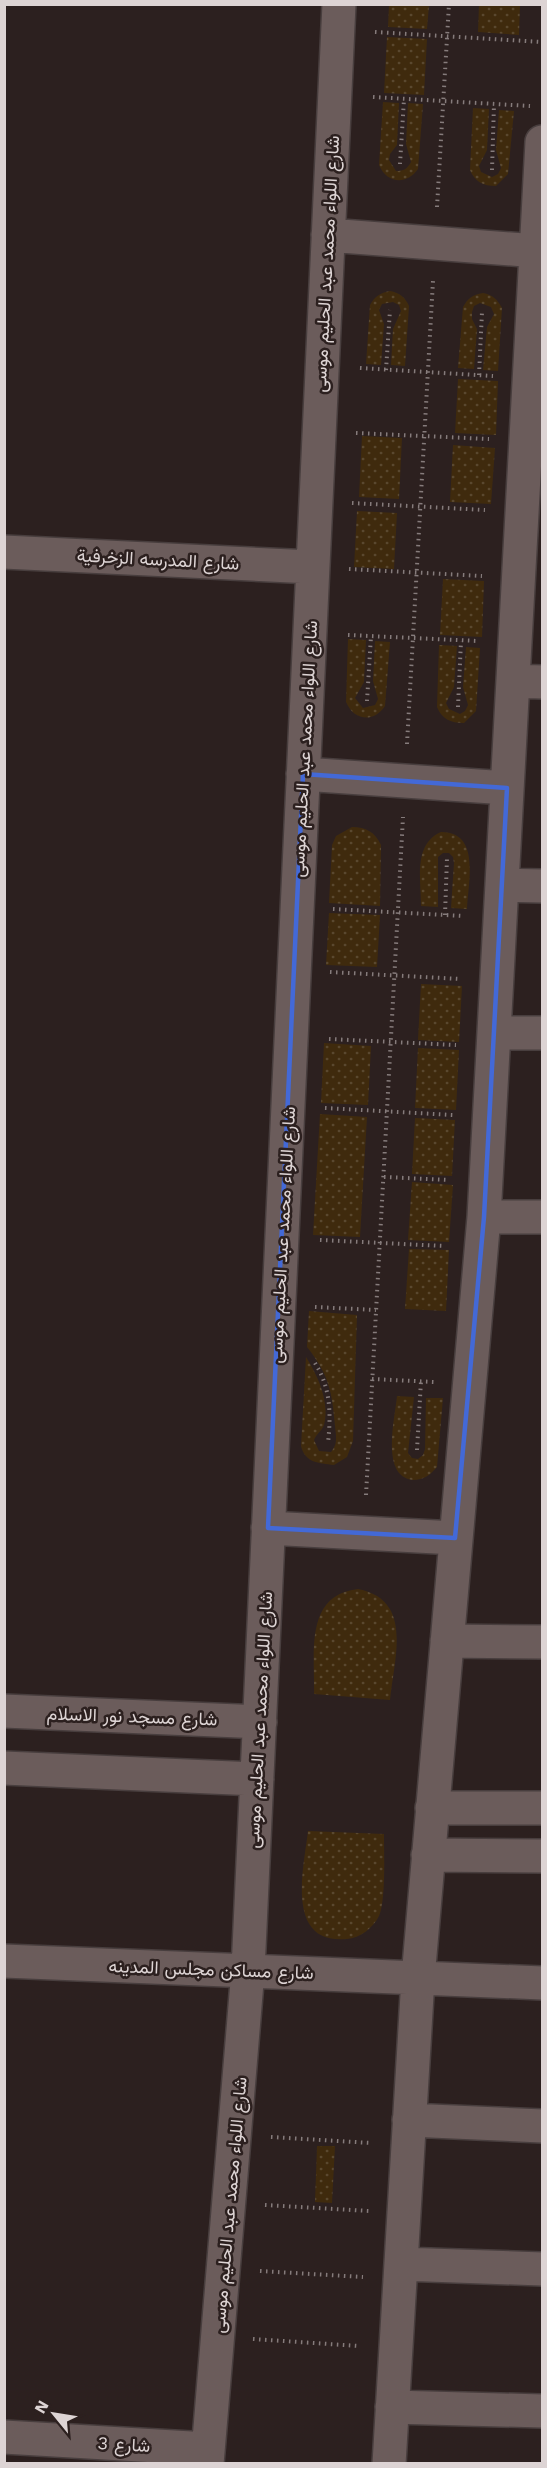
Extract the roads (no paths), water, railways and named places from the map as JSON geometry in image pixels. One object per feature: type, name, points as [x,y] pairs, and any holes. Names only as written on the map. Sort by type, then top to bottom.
[{"type":"street","name":"شارع اللواء محمد عبد الحليم موسى","points":[[207,2456],[248,1970],[339,17]]},
{"type":"street","points":[[389,2463],[418,1978],[486,1182],[507,789],[528,682],[515,643],[522,511],[532,422],[530,379],[543,142]]},
{"type":"street","points":[[328,235],[537,251]]},
{"type":"street","name":"شارع المدرسه الزخرفية","points":[[4,552],[312,567]]},
{"type":"street","points":[[303,774],[507,789]]},
{"type":"street","points":[[502,885],[543,886]]},
{"type":"street","points":[[493,1040],[543,1033]]},
{"type":"street","points":[[482,1232],[543,1217]]},
{"type":"street","points":[[268,1528],[455,1538]]},
{"type":"street","points":[[447,1641],[543,1642]]},
{"type":"street","name":"شارع مسجد نور الاسلام","points":[[4,1711],[260,1722]]},
{"type":"street","points":[[4,1768],[257,1779]]},
{"type":"street","points":[[432,1808],[543,1808]]},
{"type":"street","points":[[428,1855],[543,1856]]},
{"type":"street","name":"شارع مساكن مجلس المدينه","points":[[4,1961],[543,1983]]},
{"type":"street","points":[[409,2133],[543,2126]]},
{"type":"street","points":[[401,2271],[543,2270]]},
{"type":"street","points":[[392,2407],[543,2411]]},
{"type":"street","name":"شارع 3","points":[[4,2437],[207,2456]]}]
